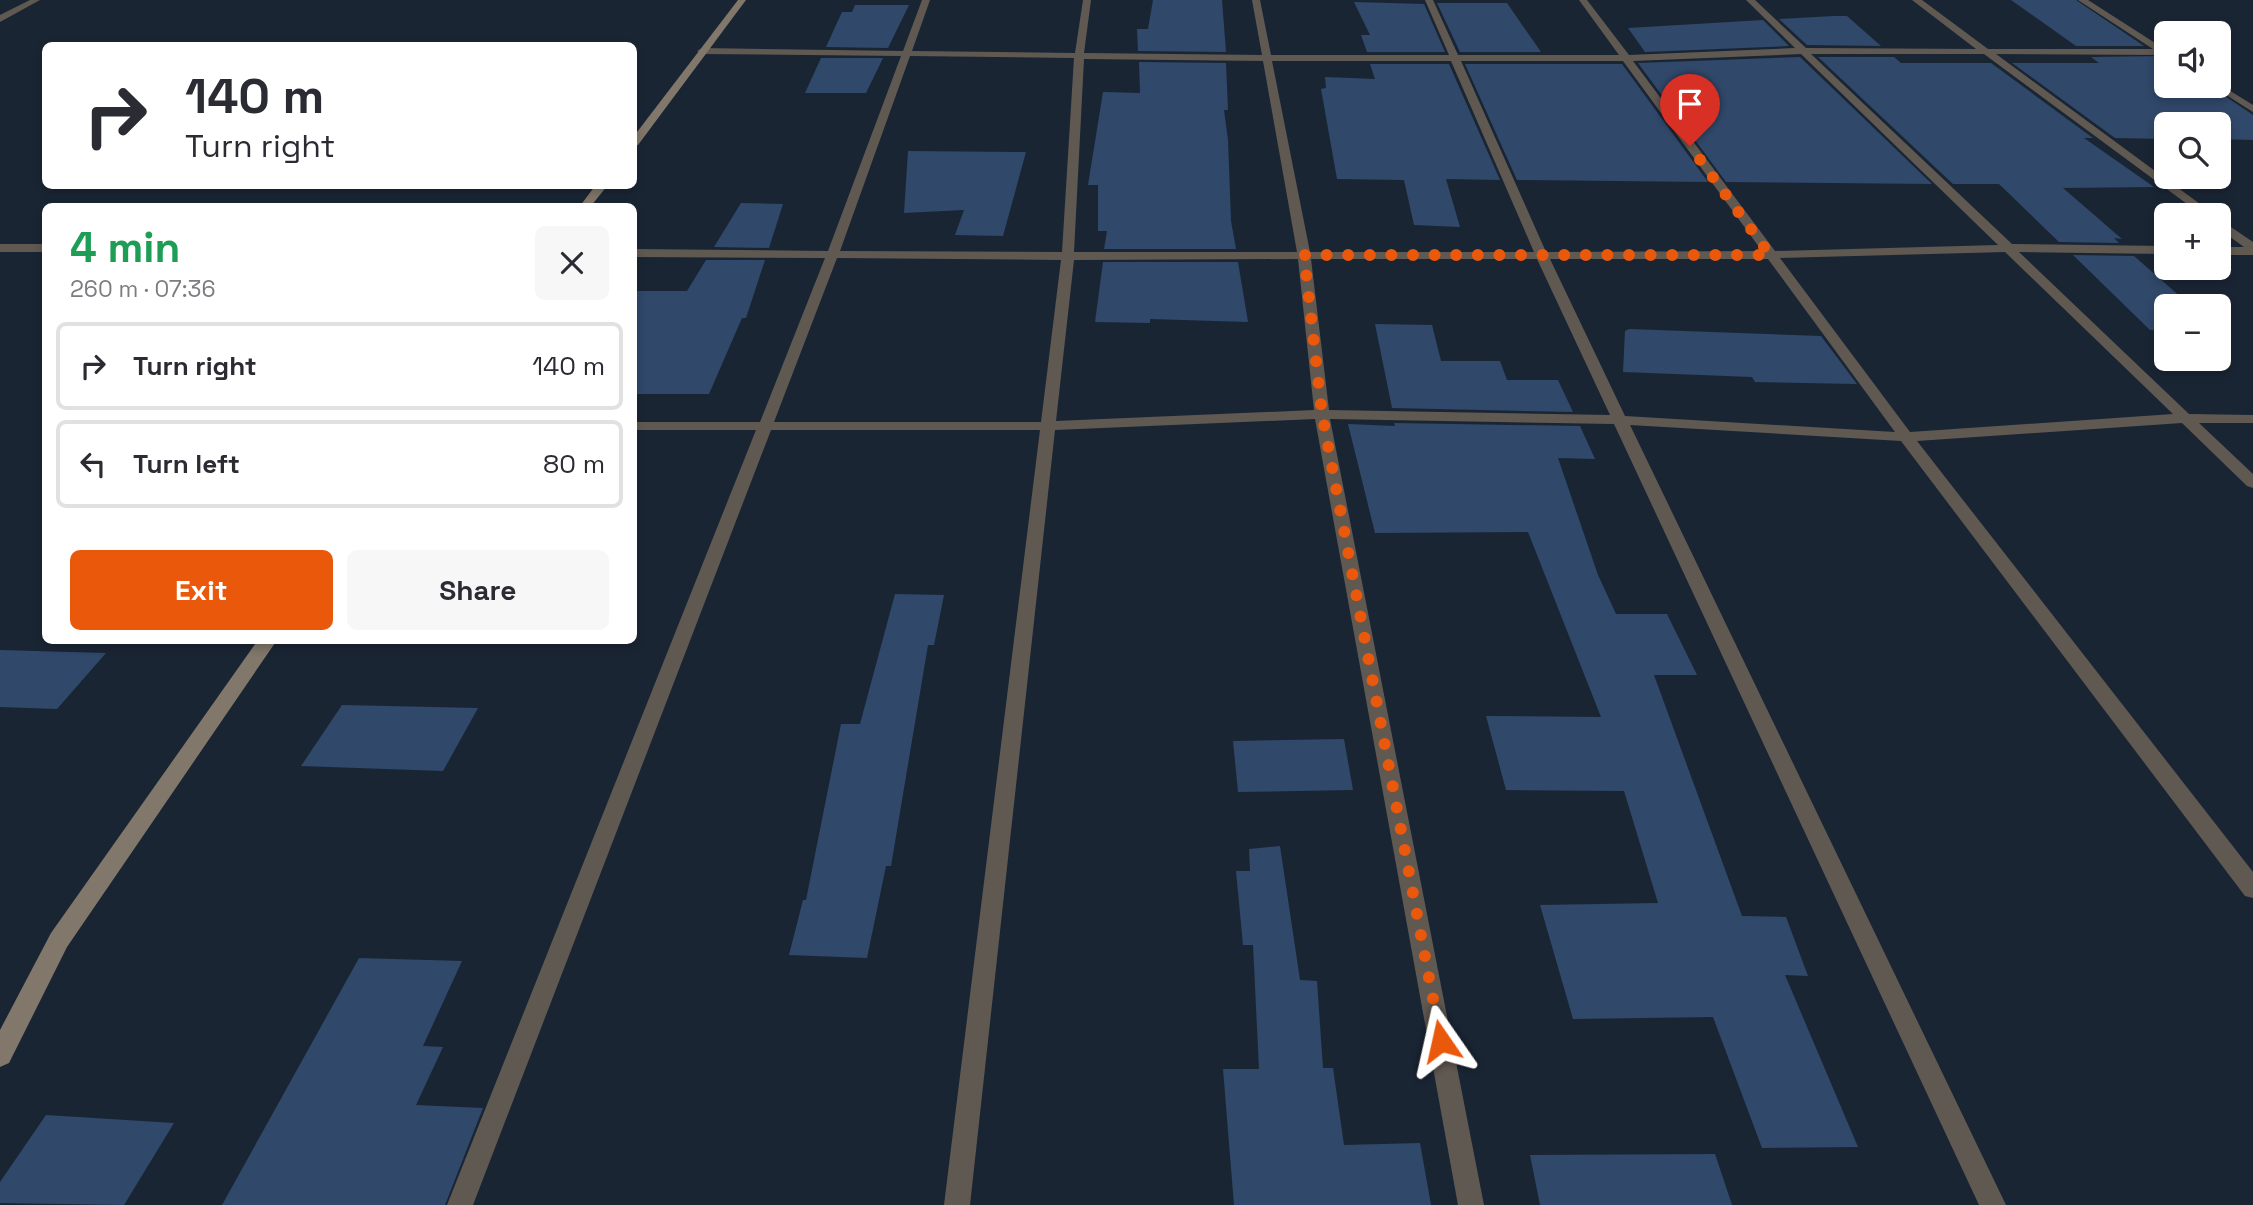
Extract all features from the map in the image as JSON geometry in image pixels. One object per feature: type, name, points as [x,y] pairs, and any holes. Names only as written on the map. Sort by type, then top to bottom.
[{"type":"street","points":[[0,19],[36,0]]},
{"type":"street","points":[[637,139],[742,0]]},
{"type":"street","points":[[460,1205],[833,253],[926,0]]},
{"type":"street","points":[[957,1205],[1046,426],[1068,256],[1079,55],[1087,0]]},
{"type":"street","points":[[1256,0],[1304,255],[1322,414],[1472,1205]]},
{"type":"street","points":[[1429,0],[1541,254],[1993,1205]]},
{"type":"street","points":[[1583,0],[1906,437],[2253,889]]},
{"type":"street","points":[[1750,0],[2253,483]]},
{"type":"street","points":[[1916,0],[2193,203]]},
{"type":"street","points":[[2082,0],[2154,46]]},
{"type":"street","points":[[702,51],[1265,58],[1626,58],[1801,51],[2154,53]]},
{"type":"street","points":[[2231,95],[2253,108]]},
{"type":"street","points":[[587,203],[599,189]]},
{"type":"street","points":[[2231,232],[2253,249]]},
{"type":"street","points":[[0,248],[42,248]]},
{"type":"street","points":[[637,253],[1068,256],[1770,255],[2008,248],[2154,250]]},
{"type":"street","points":[[2231,250],[2253,249]]},
{"type":"street","points":[[637,426],[1046,426],[1322,414],[1619,420],[1906,437],[2186,418],[2253,419]]},
{"type":"street","points":[[0,1055],[59,940],[265,644]]},
{"type":"building","points":[[1153,0],[1222,0],[1226,52],[1138,51],[1137,29],[1148,29]]},
{"type":"building","points":[[2011,0],[2076,0],[2144,46],[2076,46]]},
{"type":"building","points":[[1354,2],[1424,4],[1445,52],[1367,52],[1361,35],[1370,35]]},
{"type":"building","points":[[1437,3],[1507,3],[1541,52],[1460,52]]},
{"type":"building","points":[[855,5],[909,5],[888,48],[826,47],[842,12],[852,12]]},
{"type":"building","points":[[1847,16],[1881,46],[1807,45],[1779,19]]},
{"type":"building","points":[[1763,20],[1789,46],[1645,52],[1628,28]]},
{"type":"building","points":[[2154,56],[2154,98],[2228,98],[2253,115],[2253,140],[2231,139],[2231,112],[2154,112],[2154,139],[2115,138],[2012,63],[2099,63],[2091,57]]},
{"type":"building","points":[[1800,57],[1932,184],[1726,182],[1638,63]]},
{"type":"building","points":[[1818,57],[1894,57],[1901,63],[1991,63],[2093,138],[2084,138],[2154,187],[2063,188],[2122,239],[2114,238],[2119,243],[2059,242],[1999,184],[1953,184]]},
{"type":"building","points":[[821,58],[883,58],[866,93],[805,93]]},
{"type":"building","points":[[1139,62],[1226,63],[1228,110],[1224,110],[1228,140],[1231,221],[1236,249],[1104,249],[1107,231],[1098,231],[1098,185],[1088,185],[1103,92],[1140,93]]},
{"type":"building","points":[[1370,64],[1449,64],[1500,180],[1446,179],[1460,227],[1414,225],[1404,180],[1337,179],[1321,89],[1326,88],[1325,77],[1375,79]]},
{"type":"building","points":[[1465,64],[1622,64],[1708,182],[1517,180]]},
{"type":"building","points":[[908,151],[1026,152],[1003,236],[955,235],[964,210],[904,213]]},
{"type":"building","points":[[741,203],[783,204],[769,248],[714,247]]},
{"type":"building","points":[[2073,255],[2134,256],[2154,274],[2154,280],[2161,280],[2177,294],[2154,294],[2154,330],[2150,330]]},
{"type":"building","points":[[706,260],[765,260],[746,318],[742,318],[709,394],[637,394],[637,291],[687,291]]},
{"type":"building","points":[[1103,262],[1238,262],[1248,322],[1150,319],[1150,323],[1095,322]]},
{"type":"building","points":[[1375,324],[1432,325],[1441,361],[1500,361],[1507,380],[1558,380],[1573,412],[1392,408]]},
{"type":"building","points":[[1629,329],[1821,336],[1857,384],[1755,382],[1752,377],[1623,372],[1625,331]]},
{"type":"building","points":[[1394,423],[1580,426],[1595,459],[1558,458],[1598,575],[1616,614],[1667,614],[1697,675],[1654,675],[1742,916],[1786,917],[1808,976],[1785,975],[1858,1147],[1762,1148],[1713,1017],[1573,1019],[1540,905],[1658,903],[1624,791],[1506,790],[1486,716],[1601,717],[1528,532],[1375,533],[1348,424],[1395,426]]},
{"type":"building","points":[[895,594],[944,595],[934,645],[928,645],[891,866],[886,866],[867,958],[789,955],[803,900],[806,900],[841,724],[860,724]]},
{"type":"building","points":[[0,650],[106,653],[57,709],[0,707]]},
{"type":"building","points":[[342,705],[478,708],[443,771],[301,766]]},
{"type":"building","points":[[1344,739],[1353,790],[1238,792],[1233,741]]},
{"type":"building","points":[[1280,846],[1300,980],[1317,981],[1323,1068],[1333,1068],[1344,1145],[1420,1143],[1431,1205],[1234,1205],[1223,1069],[1259,1069],[1253,945],[1243,945],[1236,871],[1250,871],[1249,849]]},
{"type":"building","points":[[359,958],[462,961],[423,1046],[443,1047],[416,1105],[483,1108],[445,1205],[222,1205]]},
{"type":"building","points":[[46,1115],[174,1123],[124,1205],[0,1203],[0,1182]]},
{"type":"building","points":[[1715,1154],[1732,1205],[1540,1205],[1530,1155]]},
{"type":"route","points":[[1441,1041],[1322,414],[1304,255],[1770,255],[1690,146]]}]
